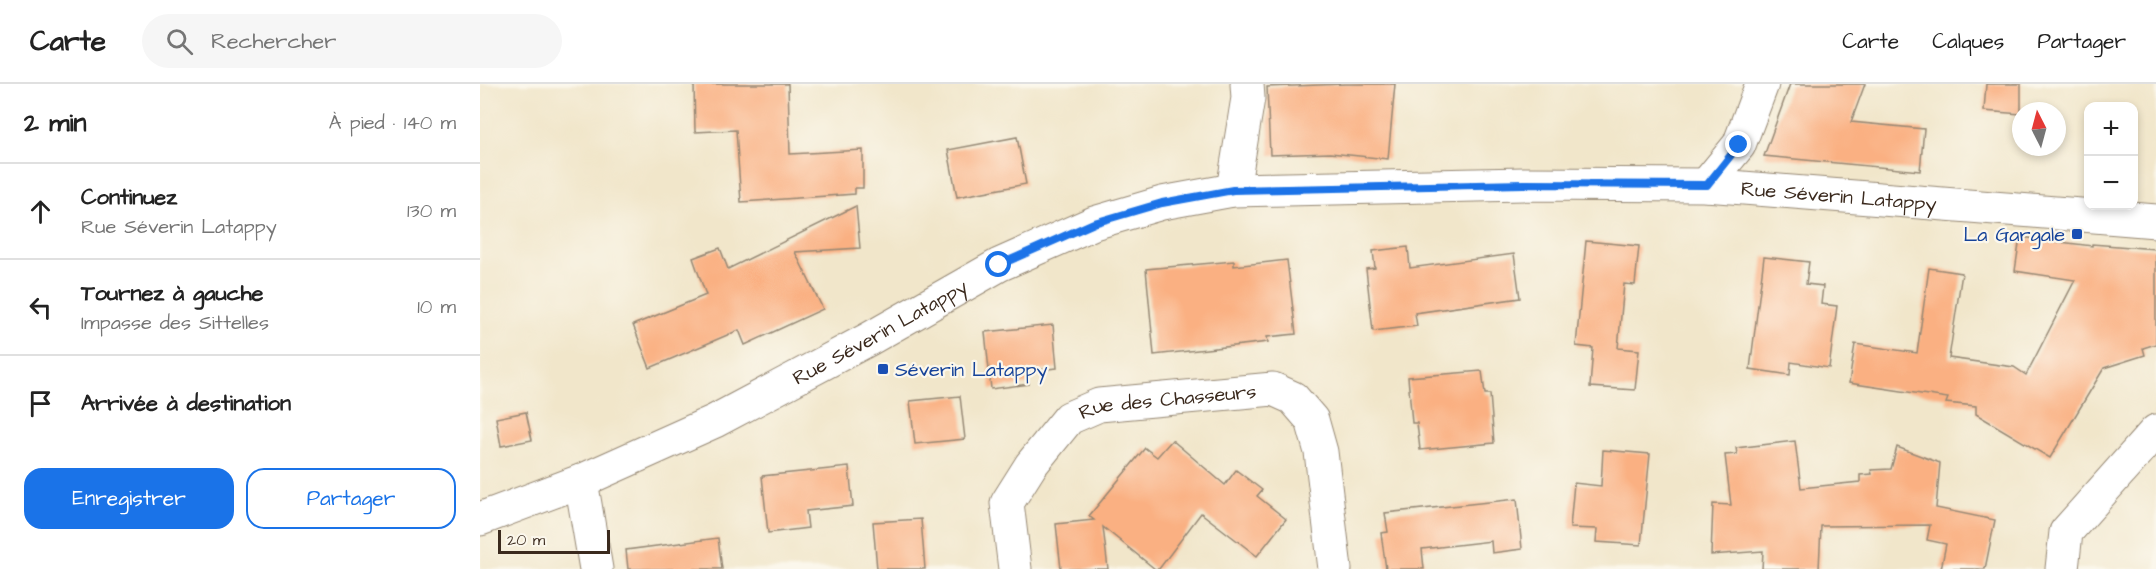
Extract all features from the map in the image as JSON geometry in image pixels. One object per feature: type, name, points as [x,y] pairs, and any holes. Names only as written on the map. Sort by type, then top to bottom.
[{"type":"street","points":[[1233,190],[1248,98],[1247,84]]},
{"type":"street","points":[[1707,185],[1739,145],[1762,84]]},
{"type":"street","name":"Rue Séverin Latappy","points":[[480,519],[581,481],[715,421],[869,339],[999,265],[1094,223],[1162,203],[1233,190],[1524,184],[1707,185],[2156,221]]},
{"type":"street","name":"Rue des Chasseurs","points":[[1015,569],[1007,503],[1031,465],[1069,418],[1099,405],[1273,389],[1293,398],[1312,420],[1322,452],[1335,569]]},
{"type":"street","points":[[2062,569],[2066,532],[2156,431]]},
{"type":"street","points":[[581,481],[596,569]]},
{"type":"building","points":[[694,84],[788,84],[790,154],[863,150],[863,188],[855,188],[855,194],[741,202],[736,130],[695,132]]},
{"type":"building","points":[[1395,84],[1388,159],[1330,153],[1270,155],[1267,87]]},
{"type":"building","points":[[1790,84],[1865,84],[1851,122],[1924,129],[1920,171],[1764,156]]},
{"type":"building","points":[[1986,84],[2021,84],[2021,102],[2012,102],[2012,113],[1984,111]]},
{"type":"building","points":[[1017,137],[1026,184],[957,197],[948,150]]},
{"type":"building","points":[[856,206],[860,248],[795,252],[823,309],[745,345],[739,330],[650,368],[633,325],[706,295],[693,258],[720,248],[728,269]]},
{"type":"building","points":[[2020,237],[2092,246],[2092,244],[2156,249],[2156,344],[2143,348],[2145,355],[2104,368],[2050,458],[1976,414],[1976,406],[1946,403],[1948,398],[1849,383],[1855,344],[1917,353],[1929,268],[1962,273],[1949,358],[2014,367],[2026,375],[2075,280],[2015,271]]},
{"type":"building","points":[[1586,241],[1639,246],[1635,285],[1624,284],[1618,348],[1639,350],[1635,390],[1590,387],[1593,348],[1576,346]]},
{"type":"building","points":[[1408,247],[1410,268],[1514,254],[1520,298],[1415,313],[1417,326],[1373,331],[1366,269],[1375,268],[1373,251]]},
{"type":"building","points":[[1764,257],[1809,262],[1806,284],[1823,286],[1821,304],[1837,306],[1829,368],[1791,362],[1790,375],[1750,369]]},
{"type":"building","points":[[1287,260],[1296,334],[1267,337],[1268,342],[1154,355],[1146,269],[1234,261],[1234,266]]},
{"type":"building","points":[[1053,325],[1057,368],[1027,371],[1029,384],[991,389],[985,332]]},
{"type":"building","points":[[1482,371],[1485,394],[1490,394],[1494,443],[1420,450],[1417,423],[1412,423],[1408,377]]},
{"type":"building","points":[[960,396],[965,439],[915,444],[910,401]]},
{"type":"building","points":[[526,412],[532,440],[501,446],[496,418]]},
{"type":"building","points":[[1172,440],[1225,485],[1236,470],[1262,490],[1257,496],[1286,519],[1257,556],[1201,513],[1159,569],[1155,569],[1103,527],[1108,569],[1061,569],[1056,524],[1094,520],[1089,516],[1145,448],[1157,457]]},
{"type":"building","points":[[1795,441],[1801,488],[1860,482],[1860,475],[1872,474],[1871,470],[1891,469],[1897,447],[1940,463],[1936,508],[1995,520],[1985,569],[1941,569],[1946,544],[1927,540],[1930,525],[1821,526],[1819,569],[1762,569],[1763,551],[1711,555],[1713,504],[1731,505],[1725,455],[1737,454],[1736,448]]},
{"type":"building","points":[[1603,450],[1650,454],[1641,545],[1596,542],[1597,529],[1570,528],[1574,483],[1601,486]]},
{"type":"building","points":[[849,467],[853,506],[806,511],[808,528],[768,533],[762,476]]},
{"type":"building","points":[[1517,499],[1522,549],[1492,553],[1491,541],[1422,549],[1424,569],[1386,569],[1381,533],[1388,532],[1385,513]]},
{"type":"building","points":[[921,519],[925,569],[877,569],[873,522]]},
{"type":"building","points":[[718,538],[722,569],[628,569],[626,550]]},
{"type":"place","name":"La Gargale","points":[[2077,234]]},
{"type":"place","name":"Séverin Latappy","points":[[883,369]]},
{"type":"route","points":[[999,265],[1094,223],[1162,203],[1233,190],[1524,184],[1707,185],[1739,145]]}]
